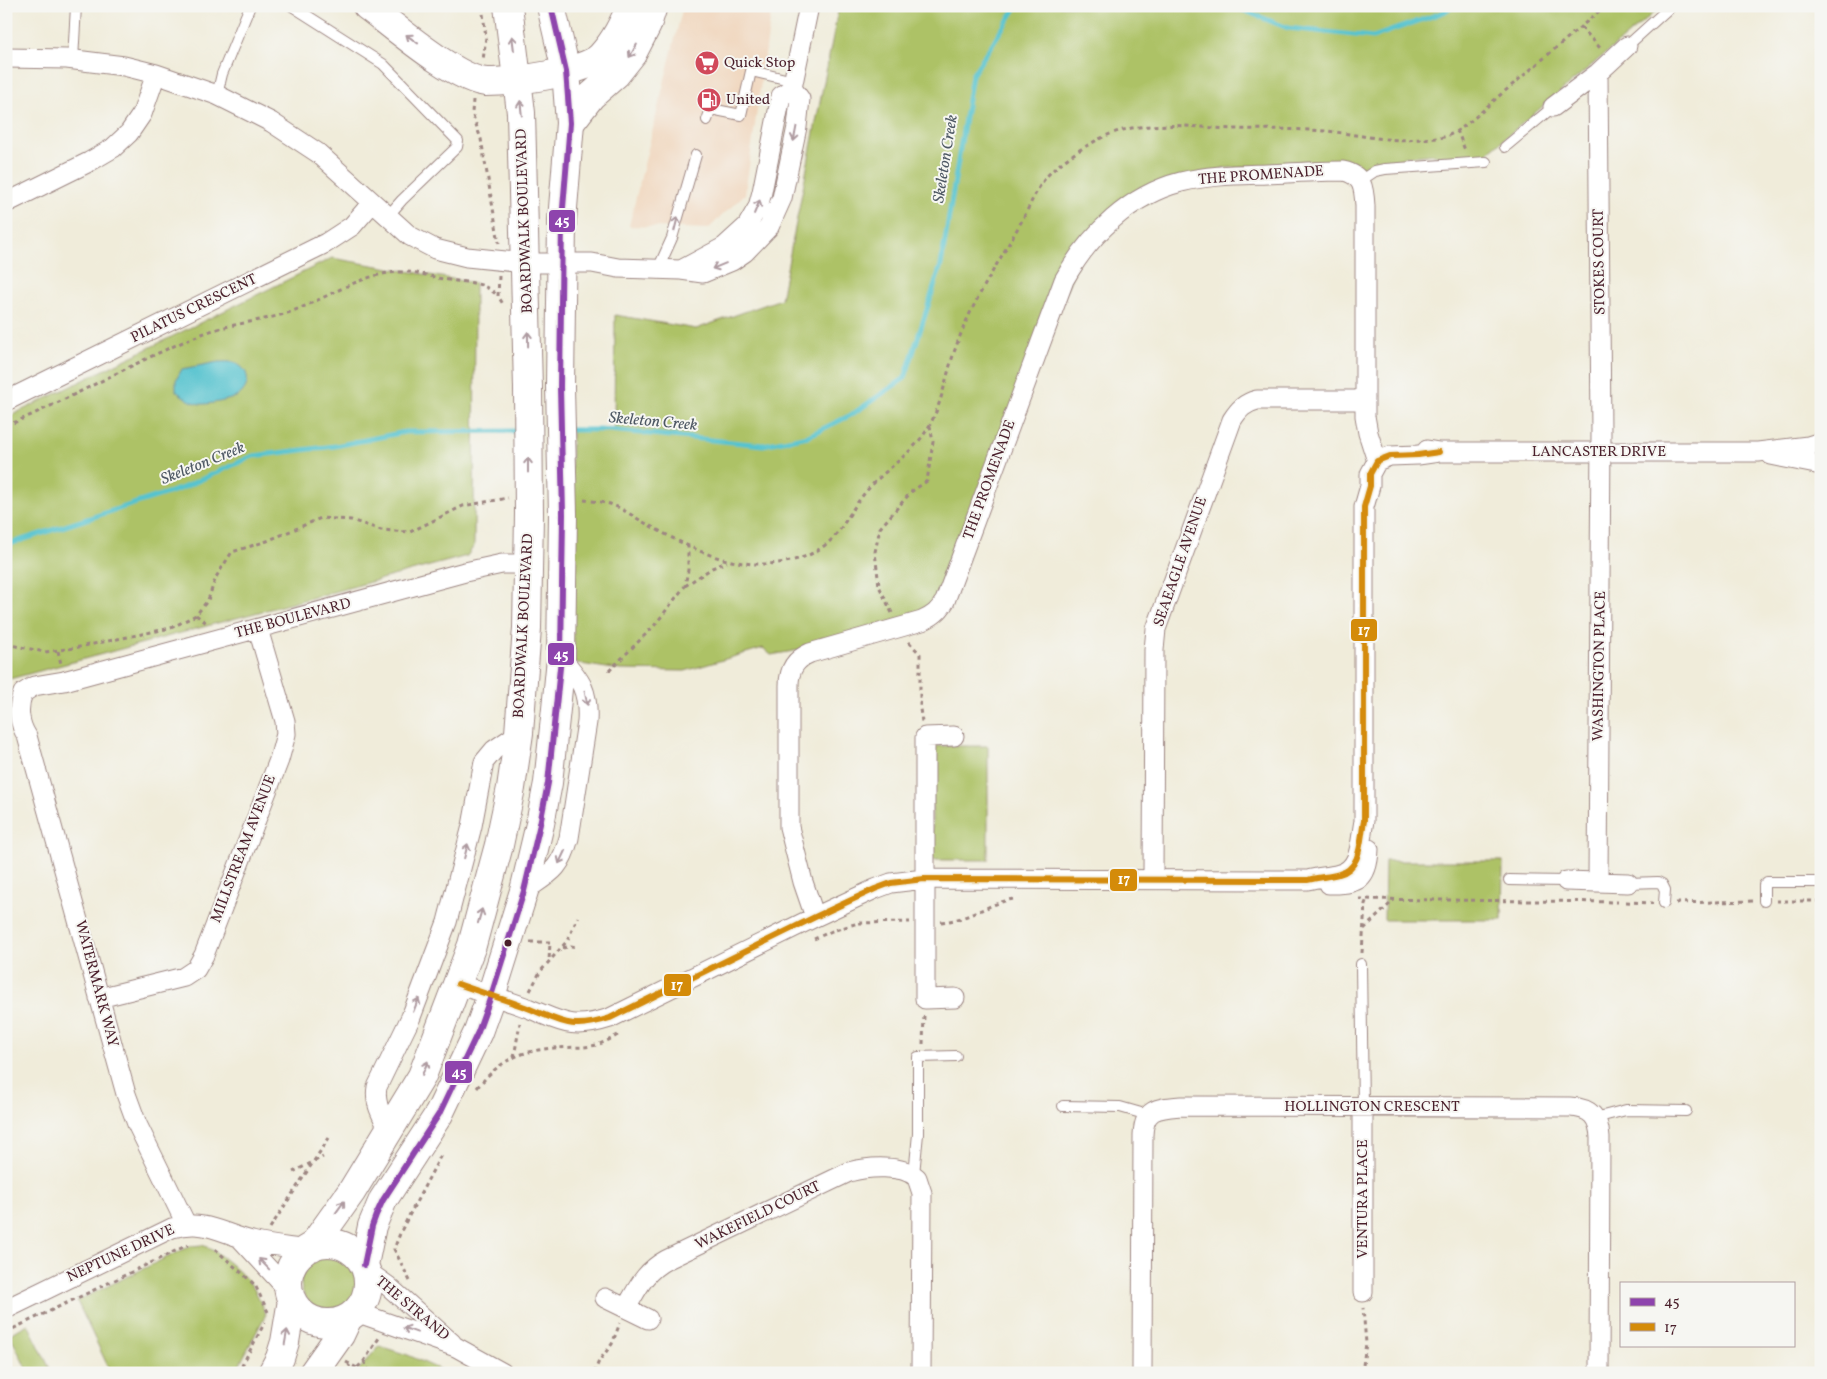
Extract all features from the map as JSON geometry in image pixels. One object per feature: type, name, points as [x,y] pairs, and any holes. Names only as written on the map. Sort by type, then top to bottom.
[{"type":"main road","points":[[367,6],[451,68],[477,81],[496,82],[566,71],[590,64],[600,57],[619,33],[631,6]]},
{"type":"main road","name":"BOARDWALK BOULEVARD","points":[[310,1248],[352,1191],[422,1076],[472,945],[493,870],[511,788],[519,733],[526,656],[528,564],[519,506],[528,388],[522,113],[508,6]]},
{"type":"main road","points":[[365,1268],[372,1226],[376,1215],[439,1114],[478,1032],[492,996],[524,891],[548,783],[573,507],[560,387],[562,220],[570,124],[566,71],[551,6]]},
{"type":"main road","points":[[570,124],[591,96],[616,74],[632,54],[647,25],[653,6]]},
{"type":"main road","points":[[272,1373],[285,1342],[290,1296],[288,1279],[291,1268],[298,1257],[310,1248],[324,1243],[342,1246],[357,1255],[365,1268],[368,1282],[367,1293],[363,1304],[352,1315],[312,1373]]},
{"type":"main road","points":[[290,1296],[299,1311],[310,1319],[322,1323],[336,1323],[352,1315]]},
{"type":"street","points":[[6,58],[73,60],[124,66],[156,74],[217,95],[245,108],[294,137],[337,169],[410,236],[435,249],[467,257],[526,263],[562,265],[592,263],[618,268],[681,270],[703,273],[732,261],[745,252],[769,226],[782,198],[797,127],[800,99],[793,84],[809,6]]},
{"type":"street","points":[[1553,107],[1598,73],[1627,46]]},
{"type":"street","name":"STOKES COURT","points":[[1598,73],[1601,452]]},
{"type":"street","points":[[6,203],[90,162],[113,148],[129,133],[142,114],[156,74]]},
{"type":"street","name":"THE PROMENADE","points":[[815,916],[803,882],[789,827],[789,694],[791,671],[798,660],[810,653],[904,634],[930,618],[939,610],[945,601],[1064,280],[1074,262],[1107,224],[1124,210],[1142,199],[1179,183],[1233,175],[1343,171],[1352,173],[1360,181]]},
{"type":"street","points":[[458,984],[555,1021],[579,1025],[610,1018],[815,916],[891,883],[924,879],[1308,880],[1340,874],[1346,872],[1354,865],[1358,858],[1364,821],[1364,507],[1370,486],[1370,474],[1375,455],[1367,429],[1364,400],[1365,206],[1363,187],[1360,181]]},
{"type":"street","name":"PILATUS CRESCENT","points":[[6,401],[326,243],[352,226],[372,203]]},
{"type":"street","name":"SEAEAGLE AVENUE","points":[[1154,879],[1154,660],[1156,629],[1232,420],[1237,411],[1244,405],[1257,400],[1364,400]]},
{"type":"street","points":[[1821,442],[1818,452],[1821,464]]},
{"type":"street","name":"LANCASTER DRIVE","points":[[1375,455],[1418,456],[1439,452],[1758,452],[1808,446],[1821,442]]},
{"type":"street","name":"WASHINGTON PLACE","points":[[1598,881],[1601,452]]},
{"type":"street","name":"LANCASTER DRIVE","points":[[1758,452],[1821,464]]},
{"type":"street","name":"THE BOULEVARD","points":[[25,699],[26,690],[34,686],[58,682],[472,571],[502,564],[528,564]]},
{"type":"street","name":"MILLSTREAM AVENUE","points":[[99,998],[184,977],[196,970],[204,955],[279,760],[286,734],[284,714],[258,629]]},
{"type":"street","name":"WATERMARK WAY","points":[[25,699],[20,722],[27,736],[130,1108],[186,1224]]},
{"type":"street","points":[[389,1130],[377,1106],[377,1087],[411,1017],[448,922],[472,826],[484,762],[494,750],[519,733]]},
{"type":"street","points":[[954,736],[925,736],[924,879],[925,999],[955,998]]},
{"type":"street","points":[[1566,881],[1628,883]]},
{"type":"street","name":"HOLLINGTON CRESCENT","points":[[1148,1115],[1156,1109],[1181,1106],[1570,1107],[1586,1110],[1595,1118]]},
{"type":"street","name":"VENTURA PLACE","points":[[1363,1106],[1363,1292]]},
{"type":"street","points":[[1142,1373],[1143,1127],[1148,1115]]},
{"type":"street","points":[[1595,1118],[1599,1126],[1600,1138],[1599,1373]]},
{"type":"street","name":"WAKEFIELD COURT","points":[[615,1303],[658,1265],[849,1172],[864,1169],[895,1168],[914,1174]]},
{"type":"street","points":[[914,1174],[919,1180],[922,1193],[920,1373]]},
{"type":"street","name":"NEPTUNE DRIVE","points":[[7,1308],[172,1228],[186,1224],[227,1232],[258,1249],[310,1248]]},
{"type":"street","points":[[258,1249],[290,1296]]},
{"type":"street","name":"THE STRAND","points":[[365,1268],[456,1347]]},
{"type":"street","points":[[615,1303],[648,1319]]},
{"type":"street","name":"THE STRAND","points":[[352,1315],[384,1322],[456,1347],[503,1373]]},
{"type":"lane","points":[[73,60],[76,6]]},
{"type":"lane","points":[[217,95],[222,74],[250,6]]},
{"type":"lane","points":[[292,6],[383,64],[458,141],[457,147],[388,216]]},
{"type":"lane","points":[[1627,46],[1670,7]]},
{"type":"lane","points":[[707,120],[711,110],[741,115],[751,71],[793,84]]},
{"type":"lane","points":[[1505,147],[1553,107]]},
{"type":"lane","points":[[658,269],[672,238],[696,155]]},
{"type":"lane","points":[[1360,181],[1375,171],[1385,169],[1486,162]]},
{"type":"lane","points":[[1509,880],[1566,881]]},
{"type":"lane","points":[[1628,883],[1658,882],[1662,884],[1665,890],[1664,903]]},
{"type":"lane","points":[[1764,901],[1764,885],[1767,882],[1821,882]]},
{"type":"lane","points":[[1361,964],[1363,1106]]},
{"type":"lane","points":[[914,1174],[918,1134],[918,1057],[956,1056]]},
{"type":"lane","points":[[1063,1106],[1120,1107],[1148,1115]]},
{"type":"lane","points":[[1595,1118],[1626,1110],[1686,1111]]},
{"type":"path","points":[[482,6],[486,46],[477,81],[472,113],[481,139],[499,235]]},
{"type":"path","points":[[1468,164],[1464,145],[1457,130],[1606,6]]},
{"type":"path","points":[[1581,27],[1612,60]]},
{"type":"path","points":[[6,426],[151,356],[205,333],[273,318],[349,285],[383,274],[404,272],[423,274],[447,280],[484,285],[498,296]]},
{"type":"path","points":[[925,736],[920,709],[920,654],[904,634],[879,586],[875,552],[880,528],[911,492],[927,481],[933,442],[930,426]]},
{"type":"path","points":[[573,507],[610,504],[688,546],[714,558],[731,562],[712,568],[685,586],[654,626],[610,671]]},
{"type":"path","points":[[6,644],[45,652],[171,628],[196,615],[208,600],[216,577],[232,552],[267,541],[321,518],[351,520],[381,530],[410,532],[463,506],[519,506]]},
{"type":"path","points":[[685,586],[688,570],[688,546]]},
{"type":"path","points":[[806,943],[832,931],[858,923],[925,923],[961,919],[1001,901],[1017,898]]},
{"type":"path","points":[[1358,899],[1664,903],[1821,901]]},
{"type":"path","points":[[1361,964],[1365,904],[1367,899]]},
{"type":"path","points":[[1364,929],[1394,900]]},
{"type":"path","points":[[514,1057],[518,1029],[525,1008],[525,1000],[534,982],[567,941],[578,917]]},
{"type":"path","points":[[509,943],[550,942],[549,961]]},
{"type":"path","points":[[560,950],[570,946],[577,947]]},
{"type":"path","points":[[923,1057],[925,999]]},
{"type":"path","points":[[475,1091],[493,1069],[514,1057],[555,1048],[586,1048],[604,1042],[625,1031]]},
{"type":"path","points":[[241,1273],[328,1138]]},
{"type":"path","points":[[412,1284],[394,1249],[401,1231],[445,1147]]},
{"type":"path","points":[[292,1172],[323,1157]]},
{"type":"path","points":[[6,1332],[192,1243]]},
{"type":"path","points":[[213,1247],[255,1285],[268,1312],[268,1316],[238,1373]]},
{"type":"path","points":[[1362,1373],[1366,1343],[1362,1320],[1363,1292]]},
{"type":"path","points":[[594,1373],[599,1362],[612,1344],[622,1318],[622,1313],[615,1303]]},
{"type":"path","points":[[352,1373],[378,1342],[384,1322]]},
{"type":"path","points":[[364,1361],[370,1373]]},
{"type":"path","points":[[344,1373],[350,1365]]},
{"type":"shaded area","name":"United","points":[[683,6],[772,6],[745,194],[708,229],[629,226]]},
{"type":"green space","points":[[839,6],[1662,6],[1486,154],[1441,159],[1435,154],[1403,157],[1398,163],[1362,168],[1351,164],[1223,168],[1092,229],[938,596],[928,610],[799,650],[771,655],[763,648],[685,671],[620,670],[568,662],[572,430],[614,430],[615,315],[696,329],[781,299]]},
{"type":"green space","points":[[332,258],[475,283],[474,546],[467,556],[6,680],[6,418]]},
{"type":"green space","points":[[932,746],[988,746],[988,860],[932,860]]},
{"type":"green space","points":[[1385,861],[1503,861],[1502,920],[1384,920]]},
{"type":"green space","points":[[202,1245],[231,1264],[245,1278],[256,1292],[266,1314],[235,1373],[111,1373],[77,1301],[184,1249]]},
{"type":"green space","points":[[330,1253],[341,1255],[354,1266],[359,1282],[357,1293],[346,1306],[330,1311],[319,1309],[306,1298],[301,1282],[303,1271],[314,1258]]},
{"type":"green space","points":[[28,1324],[52,1373],[28,1373],[10,1334]]},
{"type":"green space","points":[[379,1346],[408,1355],[447,1373],[356,1373]]},
{"type":"water","points":[[218,362],[234,363],[239,365],[246,373],[246,387],[238,396],[219,402],[200,404],[190,401],[176,391],[176,380],[182,369]]},
{"type":"waterway","name":"Skeleton Creek","points":[[569,430],[609,430],[763,445],[808,436],[851,415],[905,378],[941,265],[972,75],[1017,6]]},
{"type":"waterway","name":"Skeleton Creek","points":[[1233,6],[1288,28],[1373,37],[1444,12],[1452,6]]},
{"type":"waterway","name":"Skeleton Creek","points":[[6,545],[180,489],[253,456],[335,446],[405,432],[521,431]]},
{"type":"transit line","name":"45","points":[[364,1265],[372,1226],[383,1200],[439,1114],[478,1032],[524,891],[548,783],[561,658],[563,514],[560,387],[562,220],[570,123],[566,71],[551,6]]},
{"type":"transit line","name":"17","points":[[458,984],[566,1023],[585,1024],[610,1018],[815,917],[891,883],[924,879],[1308,880],[1347,871],[1356,860],[1359,852],[1364,821],[1364,507],[1370,486],[1370,474],[1377,461],[1390,456],[1439,452]]},
{"type":"place","name":"Quick Stop","points":[[707,63]]},
{"type":"place","name":"United","points":[[709,100]]}]
